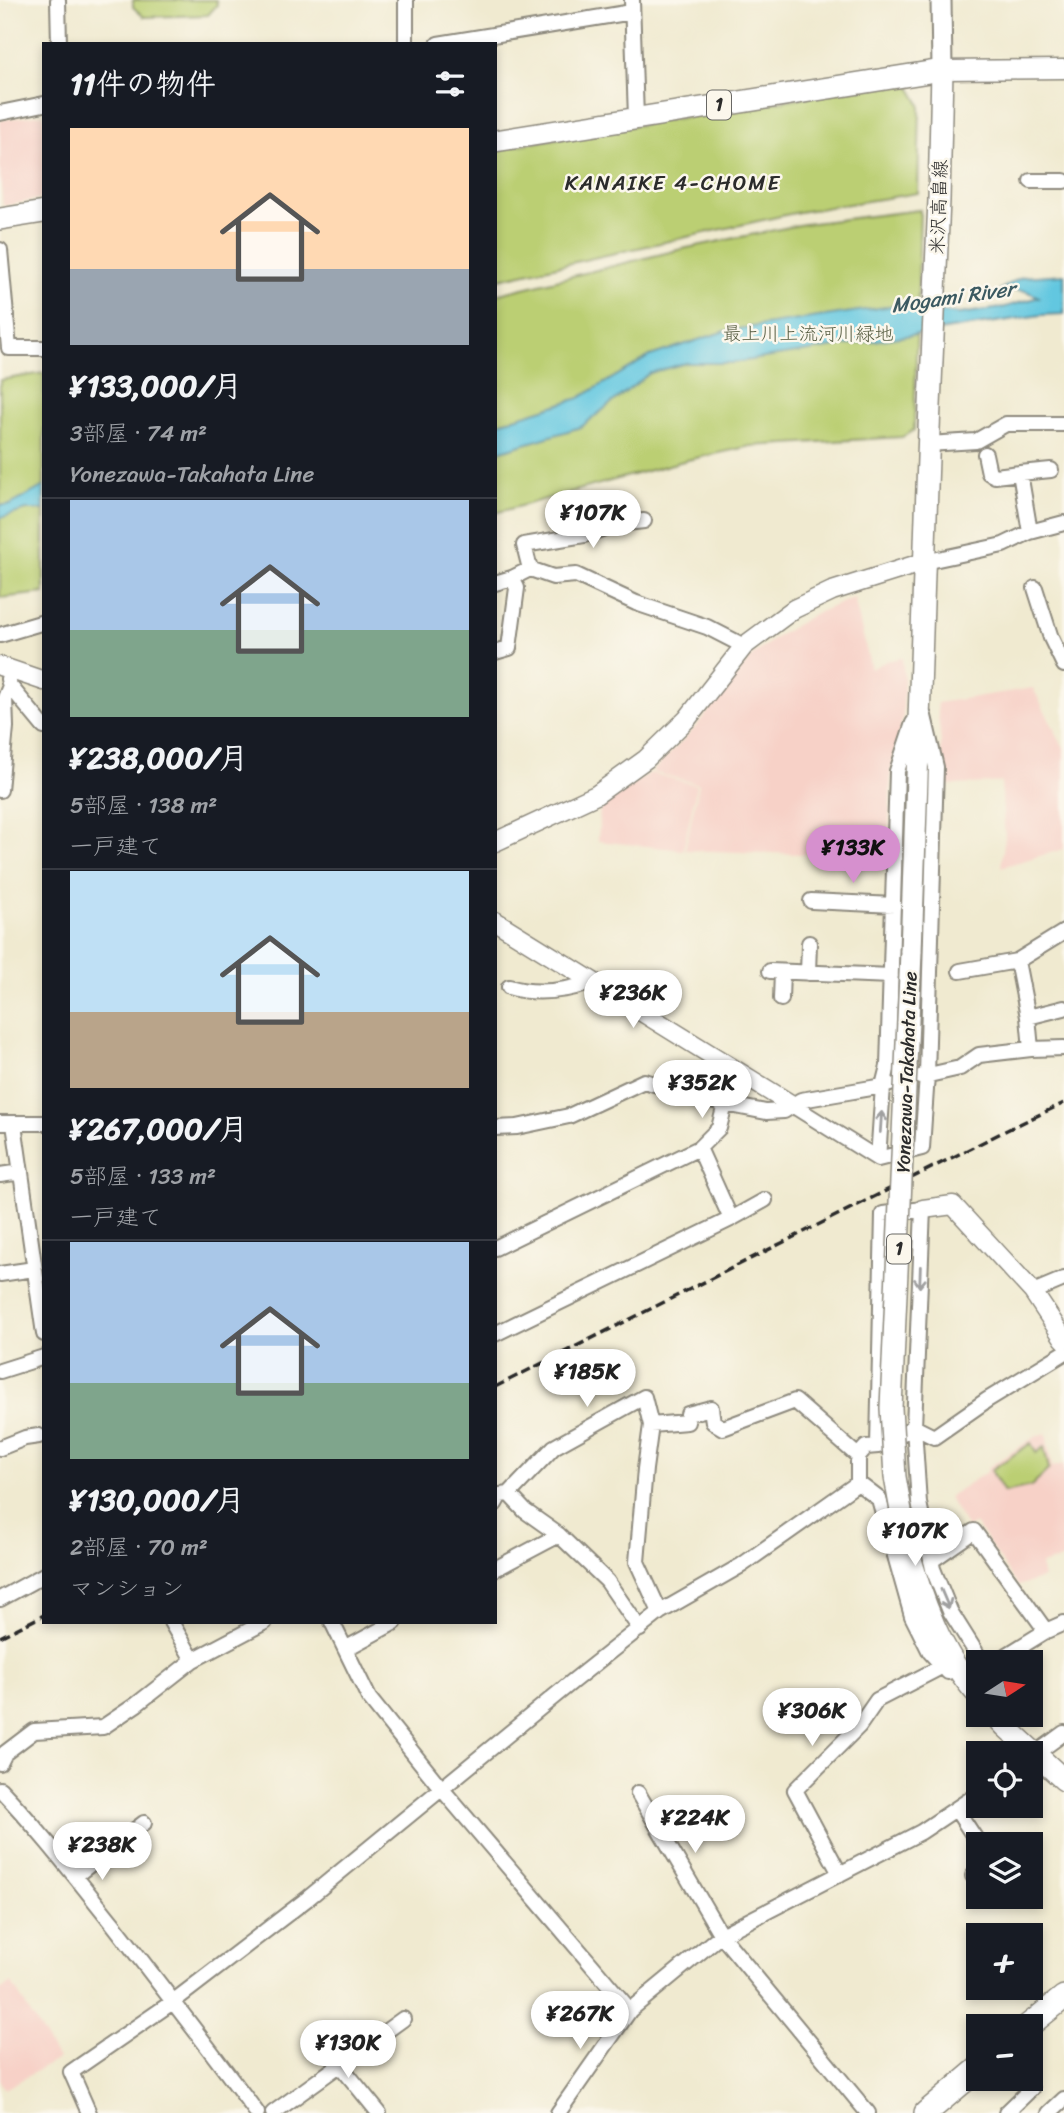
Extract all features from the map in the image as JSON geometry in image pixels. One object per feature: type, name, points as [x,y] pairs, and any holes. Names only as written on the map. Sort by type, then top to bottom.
[{"type":"highway","points":[[1043,2014],[1064,1997]]},
{"type":"highway","points":[[926,2113],[966,2079]]},
{"type":"main road","points":[[941,0],[942,70]]},
{"type":"main road","name":"1","points":[[497,141],[942,70]]},
{"type":"main road","name":"米沢高畠線","points":[[928,437],[942,70]]},
{"type":"main road","points":[[0,219],[42,212]]},
{"type":"main road","name":"Yonezawa-Takahata Line","points":[[928,437],[911,952],[891,1408],[895,1477],[907,1545],[941,1641],[966,1680]]},
{"type":"main road","points":[[1006,1727],[1019,1741]]},
{"type":"main road","points":[[1043,1764],[1064,1780]]},
{"type":"street","points":[[58,0],[60,42]]},
{"type":"street","points":[[405,0],[406,42]]},
{"type":"street","points":[[448,42],[632,6],[636,118]]},
{"type":"street","points":[[942,70],[1064,69]]},
{"type":"street","points":[[0,113],[42,104]]},
{"type":"street","points":[[1031,181],[1064,181]]},
{"type":"street","points":[[0,250],[5,350],[42,348]]},
{"type":"street","points":[[928,437],[976,441],[1006,424],[1064,424]]},
{"type":"street","points":[[985,454],[989,473],[995,476],[1051,470]]},
{"type":"street","points":[[1020,473],[1030,532]]},
{"type":"street","points":[[530,569],[524,545],[584,535],[617,524],[644,521]]},
{"type":"street","points":[[497,841],[596,794],[646,759],[687,719],[744,646],[794,609],[832,591],[925,562],[1003,545],[1030,532],[1064,523]]},
{"type":"street","points":[[497,582],[530,569],[553,577],[576,575],[636,603],[707,627],[744,646]]},
{"type":"street","points":[[497,651],[509,648],[517,588],[512,578]]},
{"type":"street","points":[[1035,588],[1051,638],[1064,665]]},
{"type":"street","points":[[0,635],[42,623]]},
{"type":"street","points":[[2,667],[42,680]]},
{"type":"street","points":[[2,667],[10,686],[42,725]]},
{"type":"street","points":[[0,790],[6,727],[5,698],[10,686]]},
{"type":"street","points":[[878,1159],[883,1086],[888,1066],[897,771],[920,702]]},
{"type":"street","points":[[497,922],[878,1159],[922,1148],[936,767],[920,702]]},
{"type":"street","points":[[811,901],[894,905]]},
{"type":"street","points":[[960,971],[1017,961],[1064,932]]},
{"type":"street","points":[[808,973],[809,943]]},
{"type":"street","points":[[1017,961],[1031,1049]]},
{"type":"street","points":[[781,999],[776,972],[891,976]]},
{"type":"street","points":[[509,987],[524,992],[568,990],[594,982]]},
{"type":"street","points":[[1028,1017],[1064,1008]]},
{"type":"street","points":[[497,1128],[517,1127],[569,1116],[644,1081],[725,1104],[766,1112],[784,1111],[802,1100],[883,1086],[960,1068],[979,1055],[1064,1048]]},
{"type":"street","points":[[497,1247],[699,1148],[719,1128],[725,1104]]},
{"type":"street","points":[[42,1123],[7,1124],[21,1172],[42,1321]]},
{"type":"street","points":[[699,1148],[731,1219]]},
{"type":"street","points":[[0,1175],[21,1172]]},
{"type":"street","points":[[497,1333],[765,1200]]},
{"type":"street","points":[[878,1446],[883,1214],[953,1205],[1033,1292],[1064,1339]]},
{"type":"street","points":[[923,1209],[914,1427],[919,1503],[931,1561],[950,1611],[974,1650]]},
{"type":"street","points":[[0,1274],[34,1269]]},
{"type":"street","points":[[1033,1292],[1064,1279]]},
{"type":"street","points":[[914,1427],[934,1437],[986,1400],[1064,1353]]},
{"type":"street","points":[[0,1371],[42,1358]]},
{"type":"street","points":[[640,1629],[607,1581],[559,1535],[500,1495],[554,1447],[644,1397],[651,1425],[637,1562],[660,1612]]},
{"type":"street","points":[[651,1425],[687,1422],[688,1414],[711,1408],[713,1422],[723,1428],[795,1401],[858,1456]]},
{"type":"street","points":[[858,1483],[858,1456],[866,1447],[878,1446],[914,1427]]},
{"type":"street","points":[[0,1448],[25,1438],[39,1436]]},
{"type":"street","points":[[89,2113],[71,2072],[174,2001],[307,1899],[660,1612],[741,1565],[858,1483]]},
{"type":"street","points":[[858,1483],[879,1499],[912,1616],[930,1652],[952,1677],[966,1685]]},
{"type":"street","points":[[931,1561],[974,1531],[1046,1631]]},
{"type":"street","points":[[497,1568],[559,1535]]},
{"type":"street","points":[[0,1599],[42,1576]]},
{"type":"street","points":[[1015,1650],[1064,1623]]},
{"type":"street","points":[[172,1624],[193,1660]]},
{"type":"street","points":[[0,1763],[5,1753],[34,1731],[103,1727],[193,1660],[261,1624]]},
{"type":"street","points":[[333,1624],[369,1698],[441,1788],[630,2010]]},
{"type":"street","points":[[345,1649],[391,1624]]},
{"type":"street","points":[[840,1874],[795,1790],[859,1726],[877,1700],[943,1667]]},
{"type":"street","points":[[1043,1749],[1064,1733]]},
{"type":"street","points":[[0,1789],[75,1876],[174,2001],[257,2113]]},
{"type":"street","points":[[638,1793],[721,1935],[868,2113]]},
{"type":"street","points":[[558,2113],[630,2010],[721,1935],[921,1832],[966,1802]]},
{"type":"street","points":[[956,1809],[971,1832]]},
{"type":"street","points":[[75,1876],[144,1823]]},
{"type":"street","points":[[273,2113],[403,2019]]},
{"type":"street","points":[[340,2065],[379,2113]]},
{"type":"street","points":[[1006,2113],[1029,2091]]},
{"type":"street","points":[[1048,2113],[1064,2099]]},
{"type":"shaded area","points":[[42,114],[42,198],[3,206],[0,120]]},
{"type":"shaded area","points":[[854,598],[871,669],[886,661],[902,658],[903,716],[891,770],[888,857],[685,850],[699,784],[652,772],[693,730],[753,655],[814,614]]},
{"type":"shaded area","points":[[1033,688],[1064,748],[1064,849],[1001,867],[1005,836],[1001,782],[940,786],[941,744],[937,703]]},
{"type":"shaded area","points":[[650,773],[697,785],[683,850],[598,841],[600,807]]},
{"type":"shaded area","points":[[1046,1433],[1052,1467],[1064,1464],[1064,1559],[1040,1565],[1043,1578],[1018,1586],[975,1523],[967,1528],[948,1497],[1036,1436]]},
{"type":"shaded area","points":[[12,1983],[58,2059],[5,2089],[0,2080],[0,1990]]},
{"type":"green space","points":[[133,0],[216,0],[217,5],[208,15],[144,17],[133,7]]},
{"type":"green space","points":[[906,80],[920,104],[918,193],[799,212],[497,280],[497,149]]},
{"type":"green space","name":"最上川上流河川緑地","points":[[920,210],[914,430],[902,437],[751,446],[687,460],[497,512],[497,295],[682,249],[804,224]]},
{"type":"green space","points":[[42,373],[42,593],[0,598],[0,380]]},
{"type":"green space","points":[[1031,1443],[1036,1453],[1044,1447],[1049,1469],[1031,1486],[1004,1492],[991,1470]]},
{"type":"water","points":[[1064,274],[1064,314],[1041,315],[732,363],[686,363],[650,373],[581,427],[497,452],[497,423],[579,398],[650,356],[725,331],[892,306],[959,314],[1002,308],[1039,297],[1026,291],[1001,289],[1022,277]]},
{"type":"water","points":[[42,487],[42,510],[27,510],[0,518],[0,505],[10,505]]},
{"type":"railway","points":[[497,1386],[1064,1103]]},
{"type":"railway","points":[[0,1637],[42,1616]]},
{"type":"district","name":"KANAIKE 4-CHOME","points":[[673,183]]},
{"type":"water label","name":"Mogami River","points":[[953,297]]}]
